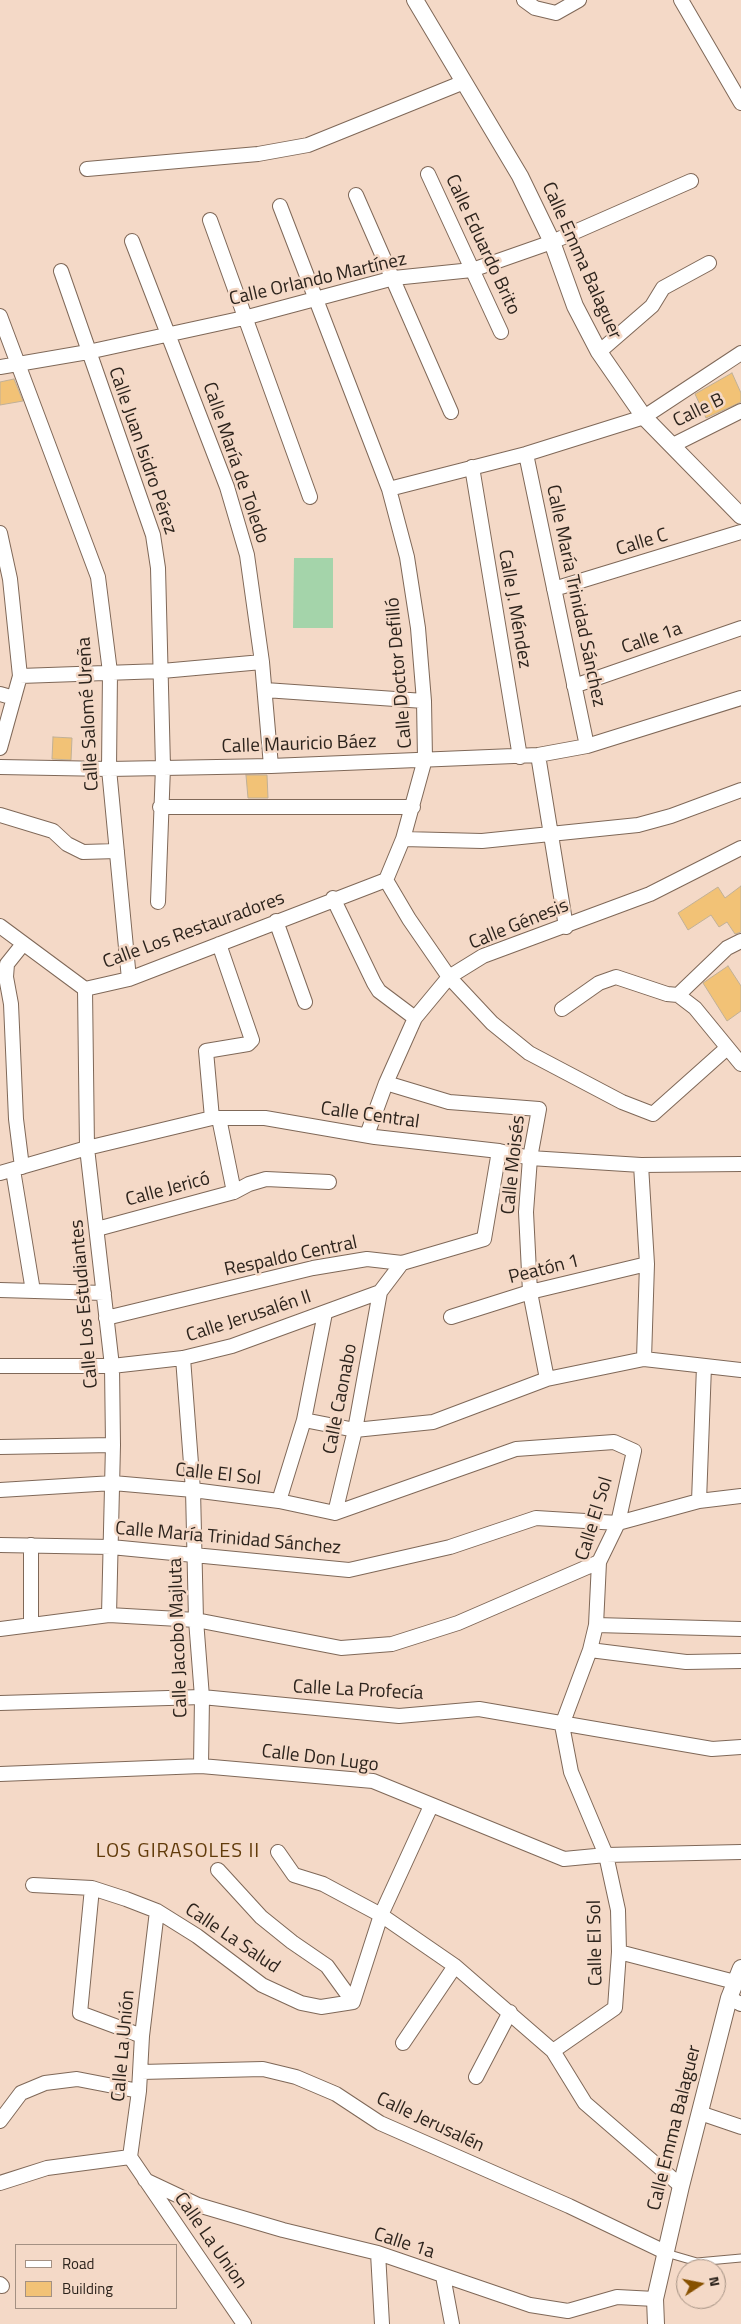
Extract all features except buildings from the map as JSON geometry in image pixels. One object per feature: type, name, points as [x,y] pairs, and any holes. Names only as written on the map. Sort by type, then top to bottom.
[{"type":"street","name":"Calle Emma Balaguer","points":[[415,0],[520,176],[552,242],[575,306],[600,352],[644,417],[741,516]]},
{"type":"street","points":[[524,0],[535,8],[556,13],[580,0]]},
{"type":"street","points":[[681,0],[741,103]]},
{"type":"street","points":[[87,169],[249,155],[308,145],[464,82]]},
{"type":"street","name":"Calle Eduardo Brito","points":[[428,174],[501,332]]},
{"type":"street","name":"Calle Orlando Martínez","points":[[0,367],[88,352],[244,318],[394,278],[472,270],[552,242],[691,181]]},
{"type":"street","points":[[356,195],[452,412]]},
{"type":"street","name":"Calle Doctor Defilló","points":[[280,206],[389,489],[407,557],[418,628],[424,701],[425,759],[403,839],[386,880]]},
{"type":"street","points":[[210,220],[310,497]]},
{"type":"street","name":"Calle María de Toledo","points":[[132,241],[227,487],[247,555],[262,662],[271,766]]},
{"type":"street","points":[[600,352],[652,306],[663,288],[709,263]]},
{"type":"street","name":"Calle Juan Isidro Pérez","points":[[61,271],[152,535],[158,568],[163,768],[160,807],[158,902]]},
{"type":"street","name":"Calle Salomé Ureña","points":[[0,316],[98,576],[110,672],[109,769],[129,979]]},
{"type":"street","points":[[389,489],[526,454],[644,417],[741,353]]},
{"type":"street","name":"Calle B","points":[[673,445],[741,411]]},
{"type":"street","name":"Calle María Trinidad Sánchez","points":[[526,454],[586,746]]},
{"type":"street","name":"Calle J. Méndez","points":[[472,467],[520,757]]},
{"type":"street","name":"Calle C","points":[[554,589],[741,532]]},
{"type":"street","points":[[0,533],[5,580],[20,676],[0,748]]},
{"type":"street","name":"Calle 1a","points":[[574,686],[741,628]]},
{"type":"street","points":[[20,676],[162,671],[262,662]]},
{"type":"street","points":[[265,690],[424,701]]},
{"type":"street","points":[[0,694],[14,698]]},
{"type":"street","name":"Calle Mauricio Báez","points":[[0,767],[109,769],[271,766],[520,757],[586,746],[741,698]]},
{"type":"street","points":[[538,755],[566,927]]},
{"type":"street","points":[[403,839],[482,841],[638,825],[671,816],[741,790]]},
{"type":"street","points":[[160,807],[413,807]]},
{"type":"street","points":[[0,814],[53,831],[67,844],[83,852],[117,852]]},
{"type":"street","name":"Calle Génesis","points":[[366,1135],[386,1083],[415,1018],[449,977],[483,956],[512,944],[566,927],[650,894],[741,848]]},
{"type":"street","points":[[386,880],[409,919],[449,977],[492,1023],[529,1053],[622,1102],[653,1114],[727,1048]]},
{"type":"street","name":"Calle Los Restauradores","points":[[0,926],[85,989],[129,979],[333,898],[386,880]]},
{"type":"street","points":[[333,898],[379,991],[415,1018]]},
{"type":"street","points":[[276,921],[306,1002]]},
{"type":"street","points":[[678,996],[728,948],[741,941]]},
{"type":"street","points":[[23,944],[7,964],[6,977],[11,1004],[16,1119],[12,1170],[33,1291]]},
{"type":"street","name":"Calle Jericó","points":[[97,1229],[234,1192],[215,1118],[206,1051],[248,1044],[252,1040],[219,944]]},
{"type":"street","points":[[562,1009],[599,983],[616,977],[678,996],[695,1008],[741,1064]]},
{"type":"street","name":"Calle Los Estudiantes","points":[[85,989],[87,1148],[112,1366],[114,1445],[109,1615]]},
{"type":"street","name":"Calle Moisés","points":[[386,1083],[449,1102],[539,1109],[530,1158],[526,1212],[530,1292],[547,1379]]},
{"type":"street","name":"Calle Central","points":[[12,1170],[87,1148],[215,1118],[264,1118],[366,1135],[499,1151],[530,1158],[641,1165],[741,1164]]},
{"type":"street","name":"Respaldo Central","points":[[106,1318],[313,1268],[368,1259],[402,1263],[484,1239],[499,1151]]},
{"type":"street","points":[[641,1165],[647,1264],[644,1359]]},
{"type":"street","points":[[234,1192],[249,1184],[266,1179],[329,1182]]},
{"type":"street","points":[[380,1292],[402,1263]]},
{"type":"street","name":"Peatón 1","points":[[451,1317],[530,1292],[647,1264]]},
{"type":"street","points":[[0,1290],[104,1293]]},
{"type":"street","name":"Calle Jerusalén II","points":[[0,1366],[112,1366],[183,1358],[232,1346],[380,1292]]},
{"type":"street","name":"Calle Caonabo","points":[[335,1513],[356,1430],[380,1292]]},
{"type":"street","points":[[279,1501],[304,1420],[325,1312]]},
{"type":"street","name":"Calle Jacobo Majluta","points":[[183,1358],[193,1490],[196,1620],[202,1697],[201,1766]]},
{"type":"street","points":[[304,1420],[356,1430],[433,1422],[547,1379],[644,1359],[741,1370]]},
{"type":"street","points":[[699,1501],[704,1366]]},
{"type":"street","name":"Calle El Sol","points":[[0,1490],[112,1483],[193,1490],[279,1501],[335,1513],[516,1449],[614,1442],[634,1451],[618,1522],[599,1562],[596,1625],[590,1650],[562,1725],[571,1772],[606,1855],[618,1910],[619,1952],[615,2008],[553,2051]]},
{"type":"street","points":[[0,1447],[114,1445]]},
{"type":"street","name":"Calle María Trinidad Sánchez","points":[[0,1546],[111,1546],[349,1570],[450,1546],[536,1518],[618,1522],[699,1501],[741,1496]]},
{"type":"street","points":[[31,1624],[32,1545]]},
{"type":"street","points":[[0,1629],[109,1615],[196,1620],[341,1648],[392,1644],[458,1623],[599,1562]]},
{"type":"street","points":[[596,1625],[741,1629]]},
{"type":"street","points":[[590,1650],[686,1662],[741,1661]]},
{"type":"street","name":"Calle La Profecía","points":[[0,1704],[202,1697],[399,1716],[479,1709],[562,1725],[712,1749],[741,1747]]},
{"type":"street","name":"Calle Don Lugo","points":[[0,1774],[201,1766],[373,1781],[564,1859],[606,1855],[741,1852]]},
{"type":"street","points":[[353,2002],[381,1915],[431,1806]]},
{"type":"street","points":[[278,1852],[294,1875],[323,1884],[381,1915],[455,1966],[553,2051],[585,2103],[681,2186]]},
{"type":"street","points":[[218,1870],[261,1917],[292,1942],[327,1966],[353,2002]]},
{"type":"street","name":"Calle La Salud","points":[[33,1885],[92,1888],[157,1911],[197,1936],[262,1985],[302,2003],[321,2007],[353,2002]]},
{"type":"street","points":[[92,1888],[80,2013],[142,2036]]},
{"type":"street","name":"Calle La Unión","points":[[130,2157],[139,2091],[142,2036],[157,1911]]},
{"type":"street","points":[[619,1952],[738,1975]]},
{"type":"street","points":[[403,2043],[455,1966]]},
{"type":"street","name":"Calle Emma Balaguer","points":[[656,2324],[655,2299],[665,2252],[700,2113],[735,2001],[738,1975]]},
{"type":"street","points":[[476,2078],[510,2012]]},
{"type":"street","name":"Calle Jerusalén","points":[[141,2072],[263,2070],[296,2077],[336,2094],[380,2123],[569,2206],[665,2252]]},
{"type":"street","points":[[0,2120],[21,2093],[44,2082],[77,2079],[139,2091]]},
{"type":"street","points":[[700,2113],[741,2127]]},
{"type":"street","points":[[0,2183],[48,2168],[130,2157],[145,2180]]},
{"type":"street","name":"Calle 1a","points":[[145,2180],[198,2206],[282,2230],[378,2253],[530,2305],[568,2311],[617,2297],[655,2299]]},
{"type":"street","name":"Calle La Union","points":[[145,2180],[244,2324]]},
{"type":"street","points":[[378,2253],[382,2324]]},
{"type":"street","points":[[443,2276],[452,2324]]},
{"type":"lane","points":[[665,2252],[697,2262],[741,2258]]},
{"type":"green space","points":[[294,558],[333,558],[333,628],[293,628]]},
{"type":"district","name":"LOS GIRASOLES II","points":[[178,1852]]}]
